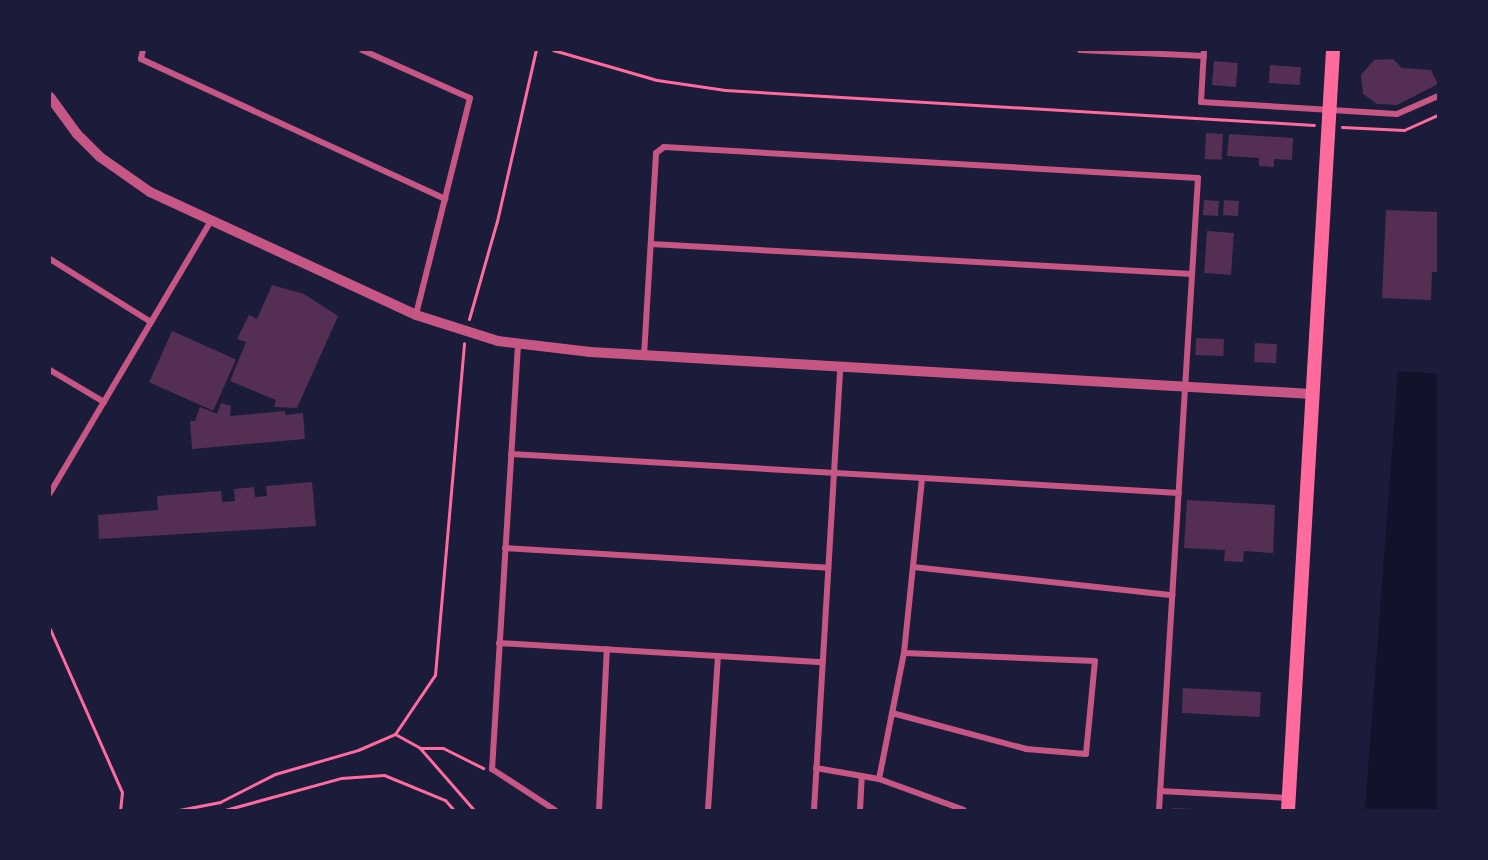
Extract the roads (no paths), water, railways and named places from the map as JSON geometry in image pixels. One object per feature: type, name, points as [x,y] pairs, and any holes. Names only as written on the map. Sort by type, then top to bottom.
[{"type":"main road","points":[[1288,804],[1333,50]]},
{"type":"street","points":[[143,50],[141,59],[445,199]]},
{"type":"street","points":[[362,50],[470,98],[416,315]]},
{"type":"street","points":[[1080,50],[1204,53],[1201,102],[1397,114],[1438,96]]},
{"type":"street","points":[[50,98],[77,134],[126,177],[211,221],[416,315],[465,332],[518,345],[644,356],[1312,394]]},
{"type":"street","points":[[644,356],[656,153],[664,147],[1198,178],[1159,810]]},
{"type":"street","points":[[50,493],[211,221]]},
{"type":"street","points":[[651,244],[1192,274]]},
{"type":"street","points":[[50,259],[151,322]]},
{"type":"street","points":[[518,345],[492,769],[555,810]]},
{"type":"street","points":[[814,810],[840,368]]},
{"type":"street","points":[[50,370],[104,402]]},
{"type":"street","points":[[511,454],[1179,493]]},
{"type":"street","points":[[879,779],[904,653],[922,478]]},
{"type":"street","points":[[505,548],[828,568]]},
{"type":"street","points":[[913,567],[1172,595]]},
{"type":"street","points":[[499,643],[822,662]]},
{"type":"street","points":[[599,810],[607,649]]},
{"type":"street","points":[[892,713],[1026,749],[1086,754],[1095,661],[904,653]]},
{"type":"street","points":[[708,810],[718,656]]},
{"type":"street","points":[[816,768],[879,779],[964,810]]},
{"type":"street","points":[[860,810],[862,776]]},
{"type":"street","points":[[1160,792],[1288,804]]}]
